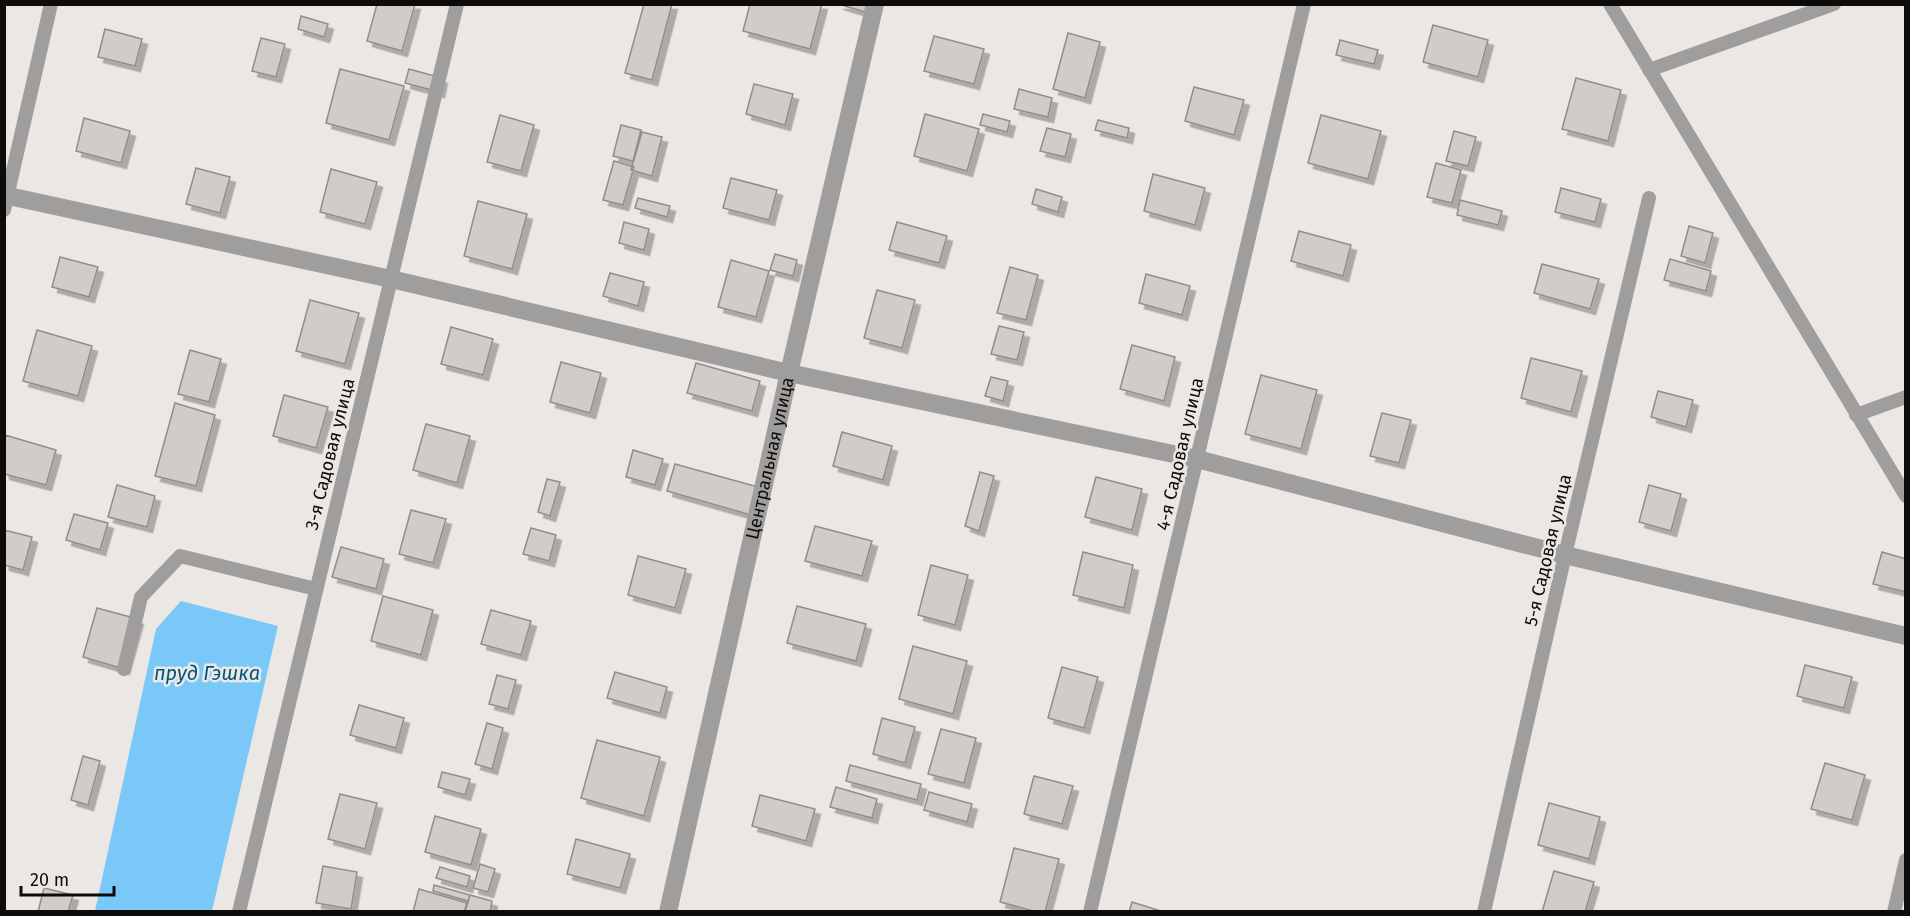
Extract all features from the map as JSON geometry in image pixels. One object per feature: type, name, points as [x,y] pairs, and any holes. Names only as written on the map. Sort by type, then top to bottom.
[{"type":"street","name":"Центральная улица","points":[[668,912],[789,373],[875,4]]},
{"type":"street","points":[[6,200],[391,279],[789,373],[1197,459],[1564,555],[1905,636]]},
{"type":"lane","points":[[6,200],[51,4]]},
{"type":"lane","name":"3-я Садовая улица","points":[[239,912],[457,4]]},
{"type":"lane","name":"4-я Садовая улица","points":[[1090,912],[1304,4]]},
{"type":"lane","points":[[1610,4],[1905,496]]},
{"type":"lane","points":[[1649,70],[1834,4]]},
{"type":"lane","name":"5-я Садовая улица","points":[[1484,912],[1564,555],[1649,198]]},
{"type":"lane","points":[[1856,415],[1905,397]]},
{"type":"lane","points":[[124,669],[141,597],[180,556],[316,589]]},
{"type":"lane","points":[[1894,912],[1905,860]]},
{"type":"water","name":"пруд Гэшка","points":[[181,601],[278,626],[212,911],[95,911],[156,629]]},
{"type":"building","points":[[377,4],[415,4],[402,51],[367,41]]},
{"type":"building","points":[[644,4],[672,4],[652,80],[625,73]]},
{"type":"building","points":[[750,4],[822,4],[810,49],[743,31]]},
{"type":"building","points":[[838,4],[867,4],[865,12]]},
{"type":"building","points":[[301,16],[328,24],[324,37],[298,29]]},
{"type":"building","points":[[1433,25],[1488,40],[1478,77],[1423,62]]},
{"type":"building","points":[[105,29],[142,39],[135,66],[98,57]]},
{"type":"building","points":[[1068,33],[1100,42],[1085,98],[1053,89]]},
{"type":"building","points":[[934,36],[984,49],[974,84],[924,71]]},
{"type":"building","points":[[261,38],[285,44],[276,77],[252,71]]},
{"type":"building","points":[[1340,40],[1378,50],[1374,64],[1336,55]]},
{"type":"building","points":[[340,69],[404,86],[389,140],[326,123]]},
{"type":"building","points":[[409,69],[442,78],[439,92],[405,83]]},
{"type":"building","points":[[1576,78],[1621,90],[1608,141],[1562,129]]},
{"type":"building","points":[[754,84],[793,94],[785,125],[746,114]]},
{"type":"building","points":[[1194,87],[1244,100],[1234,135],[1185,121]]},
{"type":"building","points":[[1019,89],[1052,98],[1048,117],[1014,109]]},
{"type":"building","points":[[925,114],[979,129],[967,171],[914,156]]},
{"type":"building","points":[[983,114],[1010,121],[1007,132],[980,125]]},
{"type":"building","points":[[500,115],[534,125],[521,171],[487,162]]},
{"type":"building","points":[[1321,115],[1381,131],[1368,179],[1308,163]]},
{"type":"building","points":[[84,118],[130,131],[121,163],[76,151]]},
{"type":"building","points":[[1098,120],[1129,128],[1127,138],[1095,130]]},
{"type":"building","points":[[621,125],[641,130],[633,161],[613,156]]},
{"type":"building","points":[[1047,128],[1071,134],[1065,157],[1040,151]]},
{"type":"building","points":[[1454,131],[1476,137],[1468,166],[1446,161]]},
{"type":"building","points":[[642,132],[662,137],[652,176],[631,170]]},
{"type":"building","points":[[614,161],[634,167],[623,205],[603,200]]},
{"type":"building","points":[[1436,163],[1461,170],[1452,203],[1427,197]]},
{"type":"building","points":[[196,168],[230,177],[220,213],[186,204]]},
{"type":"building","points":[[331,169],[377,182],[365,224],[320,212]]},
{"type":"building","points":[[1153,174],[1205,188],[1195,225],[1144,211]]},
{"type":"building","points":[[731,178],[777,190],[769,220],[723,208]]},
{"type":"building","points":[[1561,188],[1601,199],[1595,222],[1555,212]]},
{"type":"building","points":[[1036,189],[1062,197],[1058,212],[1032,204]]},
{"type":"building","points":[[638,198],[670,206],[667,217],[635,208]]},
{"type":"building","points":[[1460,200],[1502,211],[1498,225],[1457,215]]},
{"type":"building","points":[[478,201],[527,214],[512,269],[464,256]]},
{"type":"building","points":[[624,222],[649,229],[644,250],[619,243]]},
{"type":"building","points":[[897,222],[947,236],[939,263],[889,250]]},
{"type":"building","points":[[1689,226],[1713,233],[1705,263],[1681,256]]},
{"type":"building","points":[[1299,231],[1351,245],[1343,276],[1291,261]]},
{"type":"building","points":[[775,254],[797,260],[793,276],[770,270]]},
{"type":"building","points":[[60,257],[98,267],[89,297],[52,287]]},
{"type":"building","points":[[1670,259],[1711,271],[1706,291],[1664,280]]},
{"type":"building","points":[[731,260],[769,271],[756,317],[718,307]]},
{"type":"building","points":[[1542,264],[1599,279],[1590,309],[1534,293]]},
{"type":"building","points":[[1010,267],[1038,275],[1026,320],[997,313]]},
{"type":"building","points":[[610,273],[644,282],[638,306],[603,296]]},
{"type":"building","points":[[1146,274],[1190,286],[1182,315],[1139,303]]},
{"type":"building","points":[[877,290],[915,300],[902,348],[864,338]]},
{"type":"building","points":[[310,300],[359,313],[345,364],[296,351]]},
{"type":"building","points":[[999,326],[1024,332],[1017,360],[991,354]]},
{"type":"building","points":[[451,327],[493,339],[483,375],[441,364]]},
{"type":"building","points":[[37,330],[92,346],[78,396],[23,381]]},
{"type":"building","points":[[1132,345],[1175,357],[1164,401],[1120,389]]},
{"type":"building","points":[[190,350],[221,359],[209,402],[178,394]]},
{"type":"building","points":[[1531,358],[1582,371],[1571,412],[1521,398]]},
{"type":"building","points":[[561,362],[601,373],[590,413],[550,402]]},
{"type":"building","points":[[696,363],[760,381],[752,411],[687,393]]},
{"type":"building","points":[[1261,375],[1317,390],[1301,449],[1245,434]]},
{"type":"building","points":[[991,377],[1008,381],[1003,401],[985,396]]},
{"type":"building","points":[[1658,391],[1693,400],[1686,427],[1651,417]]},
{"type":"building","points":[[284,395],[328,407],[316,448],[273,436]]},
{"type":"building","points":[[175,403],[215,415],[196,486],[155,476]]},
{"type":"building","points":[[1382,413],[1411,420],[1399,463],[1370,456]]},
{"type":"building","points":[[426,424],[470,436],[457,483],[413,470]]},
{"type":"building","points":[[842,432],[892,446],[883,480],[833,466]]},
{"type":"building","points":[[5,435],[56,450],[46,485],[4,474]]},
{"type":"building","points":[[633,450],[663,459],[655,485],[626,477]]},
{"type":"building","points":[[675,464],[758,487],[751,515],[667,491]]},
{"type":"building","points":[[980,472],[994,476],[979,531],[965,526]]},
{"type":"building","points":[[1096,477],[1142,489],[1132,530],[1085,517]]},
{"type":"building","points":[[547,479],[560,482],[550,516],[538,512]]},
{"type":"building","points":[[117,485],[155,496],[147,527],[108,517]]},
{"type":"building","points":[[1649,485],[1681,494],[1671,531],[1639,522]]},
{"type":"building","points":[[411,510],[446,519],[433,563],[399,554]]},
{"type":"building","points":[[74,514],[108,523],[100,550],[66,540]]},
{"type":"building","points":[[815,526],[872,541],[862,576],[805,561]]},
{"type":"building","points":[[531,528],[556,535],[549,561],[523,554]]},
{"type":"building","points":[[4,530],[32,537],[23,570],[4,565]]},
{"type":"building","points":[[341,547],[384,559],[376,589],[332,577]]},
{"type":"building","points":[[1083,552],[1133,565],[1124,608],[1073,595]]},
{"type":"building","points":[[1882,552],[1906,559],[1906,592],[1873,584]]},
{"type":"building","points":[[638,556],[686,569],[675,608],[628,595]]},
{"type":"building","points":[[931,565],[968,575],[955,625],[918,615]]},
{"type":"building","points":[[383,596],[433,610],[421,655],[371,641]]},
{"type":"building","points":[[797,606],[866,624],[856,661],[787,643]]},
{"type":"building","points":[[97,608],[138,619],[124,669],[83,657]]},
{"type":"building","points":[[491,610],[531,621],[521,655],[481,644]]},
{"type":"building","points":[[913,646],[967,661],[953,714],[899,699]]},
{"type":"building","points":[[1805,665],[1852,677],[1844,708],[1797,696]]},
{"type":"building","points":[[1062,667],[1098,677],[1084,728],[1048,718]]},
{"type":"building","points":[[615,672],[667,687],[660,713],[607,698]]},
{"type":"building","points":[[497,675],[516,680],[508,709],[489,704]]},
{"type":"building","points":[[359,705],[404,718],[396,748],[350,735]]},
{"type":"building","points":[[882,718],[915,727],[905,763],[873,754]]},
{"type":"building","points":[[487,723],[503,728],[492,769],[475,764]]},
{"type":"building","points":[[941,729],[976,738],[964,783],[928,774]]},
{"type":"building","points":[[597,740],[660,757],[644,816],[581,798]]},
{"type":"building","points":[[83,756],[100,761],[88,805],[71,800]]},
{"type":"building","points":[[1825,763],[1865,775],[1852,820],[1811,809]]},
{"type":"building","points":[[850,765],[921,784],[917,800],[846,781]]},
{"type":"building","points":[[442,772],[470,779],[465,795],[438,787]]},
{"type":"building","points":[[1034,776],[1073,786],[1062,824],[1024,814]]},
{"type":"building","points":[[836,787],[877,799],[872,818],[830,807]]},
{"type":"building","points":[[929,792],[972,804],[967,822],[924,810]]},
{"type":"building","points":[[340,794],[377,803],[365,849],[328,839]]},
{"type":"building","points":[[760,795],[815,809],[806,841],[752,826]]},
{"type":"building","points":[[1549,803],[1600,817],[1589,859],[1538,845]]},
{"type":"building","points":[[435,816],[481,829],[471,865],[425,852]]},
{"type":"building","points":[[576,839],[630,854],[620,888],[567,874]]},
{"type":"building","points":[[1014,848],[1059,859],[1045,912],[1000,902]]},
{"type":"building","points":[[480,864],[495,869],[488,892],[473,888]]},
{"type":"building","points":[[323,866],[357,872],[351,909],[316,903]]},
{"type":"building","points":[[440,867],[470,876],[467,887],[436,878]]},
{"type":"building","points":[[1554,871],[1594,882],[1585,912],[1542,912]]},
{"type":"building","points":[[434,885],[470,895],[468,901],[433,891]]},
{"type":"building","points":[[44,888],[73,895],[68,912],[38,912]]},
{"type":"building","points":[[419,889],[467,903],[464,912],[413,912]]},
{"type":"building","points":[[470,895],[492,901],[490,912],[465,912]]},
{"type":"building","points":[[1132,902],[1164,912],[1129,912]]}]
